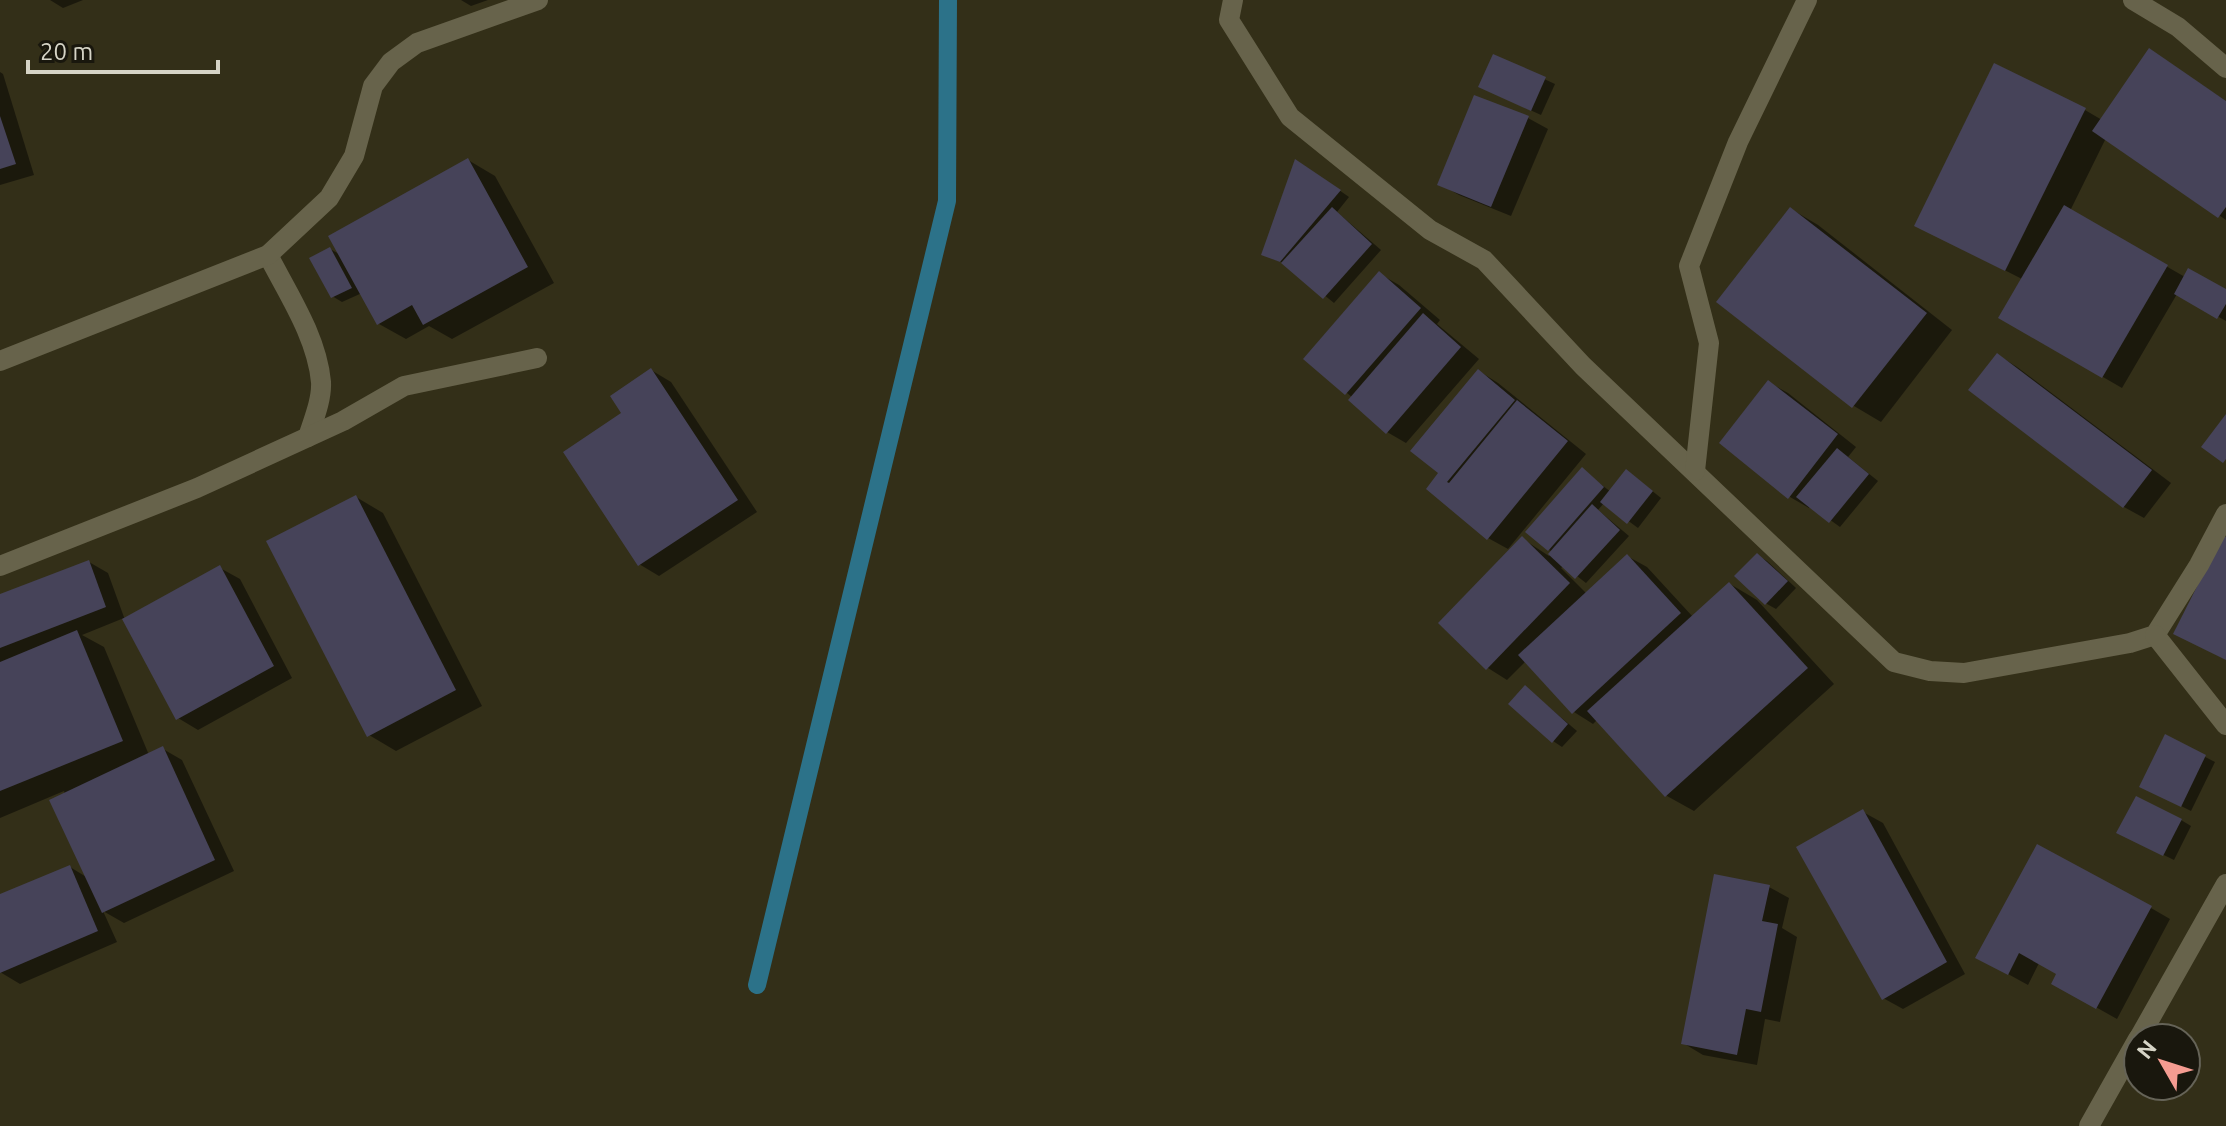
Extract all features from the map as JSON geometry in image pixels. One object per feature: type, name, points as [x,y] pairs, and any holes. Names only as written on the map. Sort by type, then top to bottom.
[{"type":"street","points":[[0,361],[268,255],[329,198],[354,156],[373,86],[391,62],[417,43],[538,0]]},
{"type":"street","points":[[1233,0],[1229,20],[1290,117],[1430,230],[1484,260],[1583,366],[1894,662],[1930,671],[1964,673],[2130,643],[2155,635],[2199,565],[2226,514]]},
{"type":"street","points":[[1695,471],[1709,343],[1689,266],[1738,142],[1807,0]]},
{"type":"street","points":[[2133,0],[2178,27],[2226,68]]},
{"type":"street","points":[[268,255],[303,322],[315,355],[321,384],[308,437]]},
{"type":"street","points":[[0,566],[197,488],[343,421],[404,386],[537,358]]},
{"type":"street","points":[[2155,635],[2226,725]]},
{"type":"street","points":[[2148,1022],[2226,884]]},
{"type":"street","points":[[2089,1126],[2122,1067]]},
{"type":"building","points":[[2149,48],[2226,101],[2226,207],[2218,218],[2092,131]]},
{"type":"building","points":[[1493,54],[1546,77],[1531,111],[1478,87]]},
{"type":"building","points":[[1994,63],[2086,108],[2005,271],[1914,226]]},
{"type":"building","points":[[1474,95],[1529,116],[1491,207],[1437,185]]},
{"type":"building","points":[[0,116],[16,164],[0,169]]},
{"type":"building","points":[[468,158],[528,267],[423,325],[412,305],[377,325],[328,236]]},
{"type":"building","points":[[1295,159],[1341,190],[1280,262],[1261,255]]},
{"type":"building","points":[[2064,205],[2168,265],[2102,378],[1998,318]]},
{"type":"building","points":[[1332,207],[1372,244],[1323,299],[1281,263]]},
{"type":"building","points":[[1790,207],[1927,313],[1852,408],[1716,302]]},
{"type":"building","points":[[330,247],[352,288],[331,298],[309,258]]},
{"type":"building","points":[[2188,268],[2226,289],[2226,304],[2217,319],[2174,294]]},
{"type":"building","points":[[1379,271],[1421,308],[1345,395],[1303,359]]},
{"type":"building","points":[[1423,313],[1461,347],[1386,434],[1348,400]]},
{"type":"building","points":[[1997,353],[2152,470],[2123,508],[1968,390]]},
{"type":"building","points":[[651,368],[738,500],[638,566],[563,452],[621,413],[610,396]]},
{"type":"building","points":[[1478,369],[1515,400],[1447,482],[1517,400],[1568,441],[1487,540],[1426,489],[1438,473],[1410,451]]},
{"type":"building","points":[[1768,380],[1838,434],[1788,499],[1719,443]]},
{"type":"building","points":[[2226,414],[2226,459],[2223,463],[2201,447]]},
{"type":"building","points":[[1837,448],[1869,474],[1829,523],[1796,497]]},
{"type":"building","points":[[1582,467],[1604,487],[1548,551],[1525,532]]},
{"type":"building","points":[[1626,469],[1653,491],[1627,524],[1600,502]]},
{"type":"building","points":[[356,495],[456,690],[367,737],[266,541]]},
{"type":"building","points":[[1592,504],[1620,530],[1575,579],[1548,554]]},
{"type":"building","points":[[2223,535],[2226,537],[2226,660],[2173,634]]},
{"type":"building","points":[[1522,536],[1570,583],[1486,670],[1438,623]]},
{"type":"building","points":[[1757,553],[1788,581],[1765,605],[1734,576]]},
{"type":"building","points":[[1627,554],[1681,613],[1572,714],[1518,655]]},
{"type":"building","points":[[89,560],[106,607],[0,648],[0,594]]},
{"type":"building","points":[[220,565],[274,666],[176,720],[122,619]]},
{"type":"building","points":[[1729,582],[1808,668],[1665,797],[1587,711]]},
{"type":"building","points":[[77,630],[123,741],[0,791],[0,662]]},
{"type":"building","points":[[1525,685],[1568,724],[1552,743],[1508,704]]},
{"type":"building","points":[[2165,734],[2206,755],[2181,807],[2139,787]]},
{"type":"building","points":[[163,746],[215,860],[102,913],[49,800]]},
{"type":"building","points":[[2136,796],[2182,819],[2163,856],[2116,833]]},
{"type":"building","points":[[1863,809],[1947,962],[1882,1000],[1796,847]]},
{"type":"building","points":[[2037,844],[2152,906],[2096,1009],[2051,984],[2056,974],[2019,953],[2008,975],[1975,958]]},
{"type":"building","points":[[70,865],[98,931],[0,973],[0,894]]},
{"type":"building","points":[[1714,874],[1770,885],[1762,921],[1778,924],[1761,1012],[1746,1009],[1737,1055],[1681,1044]]},
{"type":"waterway","points":[[757,985],[947,201],[948,0]]}]
